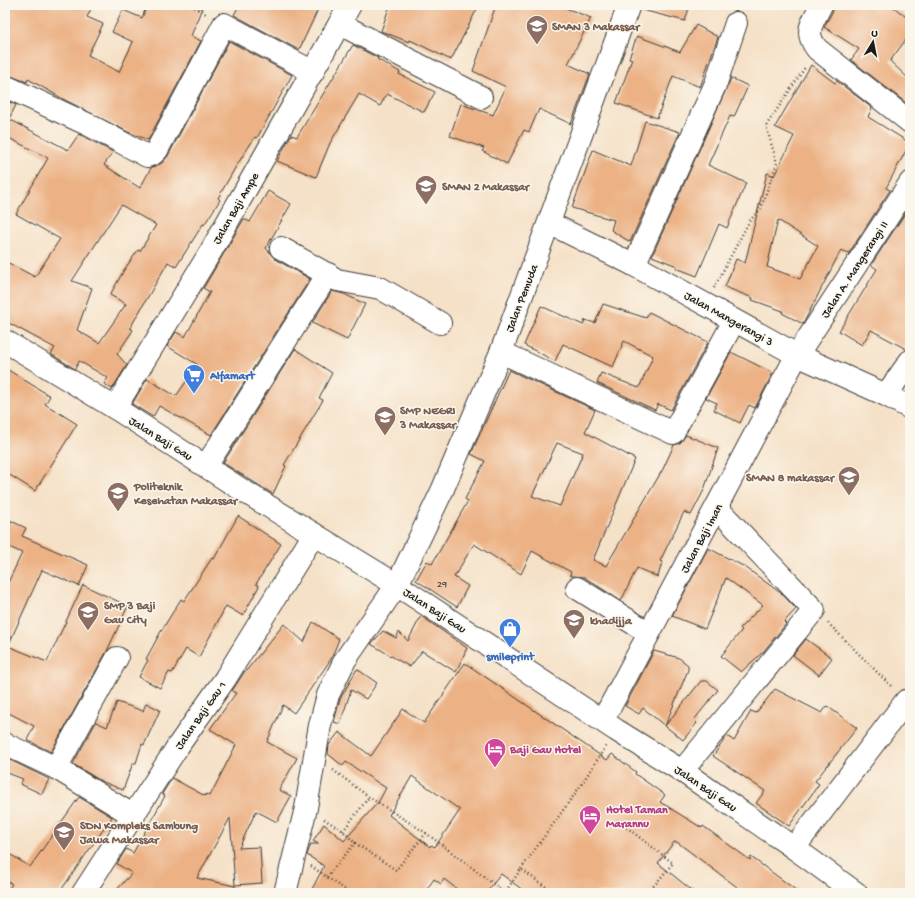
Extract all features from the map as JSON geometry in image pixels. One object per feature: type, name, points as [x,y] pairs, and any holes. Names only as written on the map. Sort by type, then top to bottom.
[{"type":"street","name":"Jalan Pemuda","points":[[285,893],[306,808],[314,756],[328,695],[345,660],[397,585],[442,491],[501,352],[550,223],[628,5]]},
{"type":"street","points":[[821,5],[809,31],[810,40],[817,49],[910,122]]},
{"type":"street","points":[[345,14],[481,97]]},
{"type":"street","name":"Jalan Baji Ampe","points":[[115,408],[211,251],[345,14]]},
{"type":"street","points":[[634,265],[716,83],[736,23]]},
{"type":"street","points":[[5,86],[89,125],[147,156],[153,154],[157,150],[224,24],[313,72]]},
{"type":"street","name":"Jalan A. Mangerangi II","points":[[797,355],[910,183]]},
{"type":"street","name":"Jalan Mangerangi 3","points":[[550,223],[634,265],[797,355],[910,408]]},
{"type":"street","points":[[281,248],[337,280],[380,288],[440,323]]},
{"type":"street","points":[[206,466],[328,274]]},
{"type":"street","points":[[501,352],[673,433],[734,321]]},
{"type":"street","name":"Jalan Baji Gau","points":[[5,341],[115,408],[242,490],[397,585],[609,725],[682,771],[794,848],[856,893]]},
{"type":"street","name":"Jalan Baji Iman","points":[[609,725],[649,633],[717,508],[797,355]]},
{"type":"street","points":[[886,396],[910,361]]},
{"type":"street","points":[[682,771],[814,610],[717,508]]},
{"type":"street","name":"Jalan Baji Gau 1","points":[[83,893],[178,746],[225,679],[314,534]]},
{"type":"street","points":[[577,588],[649,633]]},
{"type":"street","points":[[56,768],[118,658]]},
{"type":"street","points":[[794,848],[906,701]]},
{"type":"street","points":[[5,744],[56,768],[134,816]]},
{"type":"path","points":[[705,304],[750,220],[760,210],[777,163],[766,126],[817,49]]},
{"type":"path","points":[[814,610],[906,701]]},
{"type":"path","points":[[314,756],[369,797],[426,833],[503,891],[506,891],[520,869],[579,788],[609,725]]},
{"type":"path","points":[[343,831],[369,797]]},
{"type":"path","points":[[306,808],[343,831],[355,843],[396,870],[426,833]]},
{"type":"path","points":[[617,820],[673,863],[648,893]]},
{"type":"path","points":[[327,877],[355,843]]},
{"type":"path","points":[[294,855],[350,893]]},
{"type":"path","points":[[520,869],[554,893]]},
{"type":"building","points":[[5,5],[93,5],[87,17],[103,24],[88,55],[119,72],[133,42],[112,32],[123,10],[142,18],[147,5],[203,5],[191,36],[201,41],[148,140],[128,132],[65,100],[28,79],[27,82],[5,74]]},
{"type":"building","points":[[239,5],[320,5],[299,50],[234,15]]},
{"type":"building","points":[[390,5],[479,5],[451,60],[410,40],[409,42],[381,31]]},
{"type":"building","points":[[496,5],[558,5],[591,18],[568,64],[590,74],[571,124],[539,109],[529,132],[524,130],[507,164],[482,151],[484,148],[450,136],[461,104],[493,115],[506,87],[473,71]]},
{"type":"building","points":[[643,5],[690,5],[685,21],[642,10]]},
{"type":"building","points":[[836,5],[891,5],[910,20],[910,34],[890,61],[910,80],[910,106],[851,60],[859,49],[824,27]]},
{"type":"building","points":[[696,25],[718,37],[700,87],[673,76],[657,118],[616,103],[632,59],[629,58],[637,36],[680,52]]},
{"type":"building","points":[[229,41],[292,75],[257,138],[255,137],[235,168],[218,198],[220,200],[204,225],[203,224],[176,267],[168,262],[130,328],[133,330],[117,354],[127,365],[112,389],[104,384],[108,378],[79,361],[75,369],[51,354],[55,348],[5,321],[5,261],[35,277],[60,239],[16,214],[48,158],[5,136],[5,100],[16,105],[9,119],[68,150],[79,134],[113,152],[104,165],[140,188],[151,168],[162,163],[168,156]],"holes":[[[121,205],[156,225],[140,251],[138,250],[124,270],[110,295],[126,304],[99,343],[77,330],[92,288],[72,281]]]},
{"type":"building","points":[[353,45],[378,58],[377,59],[400,72],[399,74],[435,92],[424,112],[387,94],[380,106],[359,94],[330,143],[316,177],[277,161],[291,135],[297,137]]},
{"type":"building","points":[[811,65],[835,83],[837,81],[872,108],[868,117],[910,143],[886,188],[890,190],[849,253],[841,250],[803,324],[782,313],[783,311],[752,300],[753,298],[725,287],[736,259],[745,263],[767,173],[774,176],[794,136],[775,127]],"holes":[[[778,220],[818,246],[800,279],[767,267]]]},
{"type":"building","points":[[731,78],[748,86],[734,117],[730,116],[708,165],[746,183],[727,228],[719,224],[697,276],[676,268],[677,266],[652,256]]},
{"type":"building","points":[[645,121],[680,132],[630,242],[611,230],[614,220],[572,208],[593,150],[631,166]]},
{"type":"building","points":[[268,191],[291,204],[266,248],[275,259],[310,279],[211,435],[159,406],[153,417],[132,404],[147,379],[176,396],[198,365],[167,346],[176,332],[185,337],[210,292],[203,288],[244,219],[250,222]]},
{"type":"building","points":[[910,206],[910,349],[906,349],[871,330],[862,345],[839,331],[877,269],[871,265]]},
{"type":"building","points":[[332,291],[344,294],[365,304],[347,340],[312,323]]},
{"type":"building","points":[[603,304],[646,318],[649,312],[708,342],[671,410],[658,404],[655,410],[597,383],[601,373],[639,388],[653,356],[624,341],[613,367],[563,344],[555,361],[524,345],[541,306],[583,325],[585,320],[595,323]]},
{"type":"building","points":[[295,349],[332,373],[319,398],[323,400],[284,465],[286,466],[273,494],[223,463]]},
{"type":"building","points":[[731,352],[773,373],[755,408],[749,405],[740,423],[714,410],[717,403],[706,398]]},
{"type":"building","points":[[5,368],[50,396],[45,404],[77,424],[35,491],[5,472]]},
{"type":"building","points":[[509,370],[595,410],[585,432],[635,459],[593,560],[606,566],[663,469],[674,445],[680,443],[686,435],[718,448],[704,490],[691,515],[684,512],[660,561],[662,562],[658,577],[637,568],[621,601],[584,577],[570,575],[571,572],[532,551],[521,574],[474,544],[454,577],[468,586],[457,607],[416,580],[427,561],[432,564],[468,501],[465,499],[485,461],[471,454]],"holes":[[[557,443],[583,453],[560,506],[532,496]]]},
{"type":"building","points":[[238,516],[281,544],[256,584],[259,586],[243,616],[226,606],[199,657],[186,649],[172,673],[169,672],[160,688],[139,677],[148,660],[146,659],[160,633],[181,599],[184,601],[212,558],[214,559]]},
{"type":"building","points":[[5,518],[26,528],[22,536],[88,565],[79,586],[42,570],[8,646],[47,662],[83,585],[128,606],[107,651],[51,752],[27,740],[34,726],[5,711],[5,589],[22,553],[5,545]]},
{"type":"building","points":[[708,548],[745,567],[782,594],[796,609],[784,622],[786,624],[763,652],[741,672],[721,656],[742,630],[740,628],[763,605],[726,578],[705,629],[672,616]]},
{"type":"building","points":[[421,616],[467,648],[456,672],[422,651],[410,667],[371,644],[383,631],[396,638],[399,632],[408,641]]},
{"type":"building","points":[[313,622],[339,639],[331,659],[294,713],[283,705],[267,742],[297,758],[279,790],[291,796],[277,822],[256,811],[239,848],[260,847],[262,883],[235,885],[230,818],[197,878],[235,886],[234,893],[114,893],[132,873],[117,864],[126,849],[133,853],[165,796],[162,794],[172,778],[205,796],[206,794],[210,796],[236,745],[210,729],[236,693],[232,691],[245,671],[284,624],[304,642]]},
{"type":"building","points":[[806,639],[832,658],[819,675],[793,655]]},
{"type":"building","points":[[654,651],[679,658],[688,665],[688,670],[665,726],[643,708],[639,714],[625,706]]},
{"type":"building","points":[[465,663],[607,760],[612,754],[636,772],[635,774],[665,795],[660,802],[702,828],[703,826],[750,860],[751,857],[800,893],[745,893],[677,842],[674,842],[658,863],[695,893],[527,893],[501,874],[486,893],[462,893],[444,879],[441,884],[434,879],[424,893],[310,893],[324,866],[307,855],[311,844],[319,844],[313,841],[324,824],[344,841],[379,801],[386,788],[346,762],[343,766],[328,754],[329,745],[339,732],[371,756],[403,709],[424,723]],"holes":[[[412,776],[460,810],[435,847],[431,845],[430,847],[389,815]]]},
{"type":"building","points":[[357,669],[377,683],[366,699],[351,690],[340,724],[334,722],[340,699]]},
{"type":"building","points":[[701,681],[707,681],[718,690],[694,720],[697,723],[683,740],[665,726]]},
{"type":"building","points":[[775,689],[822,713],[827,706],[857,728],[815,781],[819,784],[789,826],[756,803],[765,791],[713,756],[727,736],[734,741],[751,711],[756,713]]},
{"type":"building","points":[[117,702],[143,711],[146,703],[160,710],[144,745],[142,744],[136,763],[133,763],[123,790],[101,781],[73,764],[96,722],[107,727]]},
{"type":"building","points":[[6,758],[49,779],[42,794],[20,784],[23,779],[5,772]]},
{"type":"building","name":"SDN Kompleks Sambung Jawa Makassar","points":[[79,797],[112,817],[59,893],[6,893],[12,884],[5,880],[5,851],[30,867]]},
{"type":"place","name":"SMAN 3 Makassar","points":[[537,46]]},
{"type":"place","name":"SMAN 2 Makassar","points":[[426,206]]},
{"type":"place","name":"Alfamart","points":[[194,394]]},
{"type":"place","name":"SMP NEGRI 3 Makassar","points":[[385,436]]},
{"type":"place","name":"SMAN 8 makassar","points":[[849,496]]},
{"type":"place","name":"Politeknik Kesehatan Makassar","points":[[118,512]]},
{"type":"place","name":"SMP 3 Baji Gau City","points":[[88,632]]},
{"type":"place","name":"khadijja","points":[[574,640]]},
{"type":"place","name":"smileprint","points":[[510,648]]},
{"type":"place","name":"Baji Gau Hotel","points":[[495,768]]},
{"type":"place","name":"Hotel Taman Marannu","points":[[590,836]]},
{"type":"place","name":"SDN Kompleks Sambung Jawa Makassar","points":[[64,852]]}]
